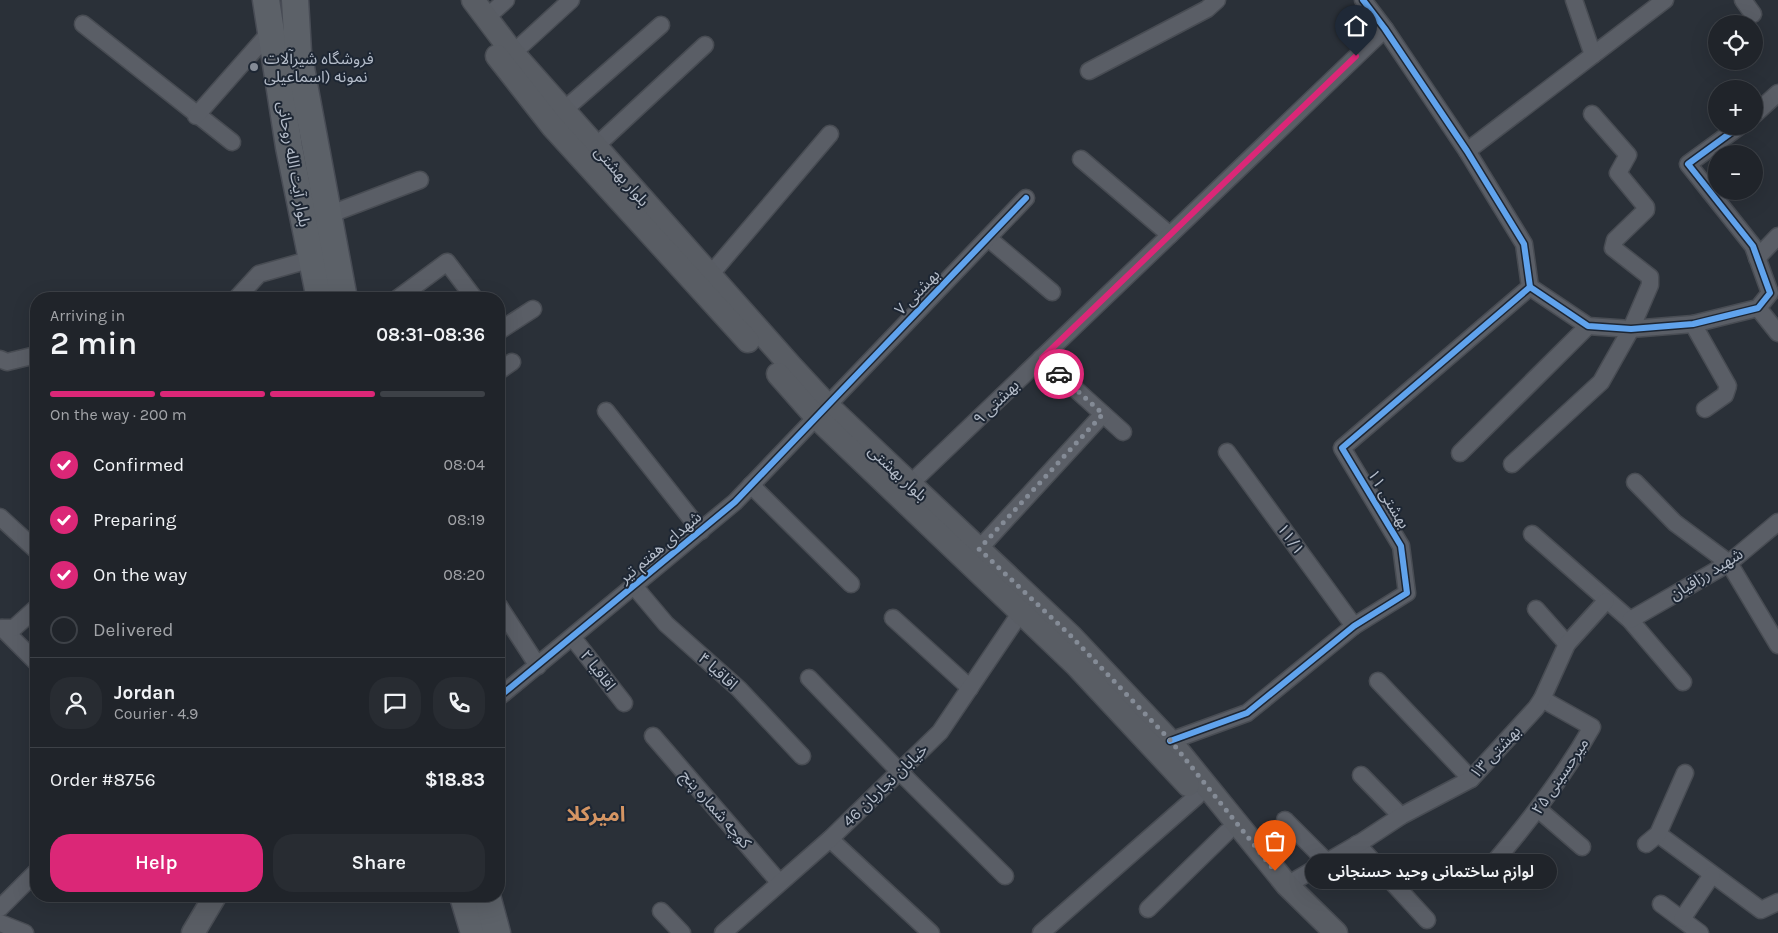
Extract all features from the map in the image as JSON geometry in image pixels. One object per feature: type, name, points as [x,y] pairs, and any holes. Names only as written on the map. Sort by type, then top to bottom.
[{"type":"main road","name":"بلوار آیت الله روحانی","points":[[266,0],[289,147],[319,292]]},
{"type":"main road","name":"بلوار آیت الله روحانی","points":[[295,0],[298,52],[343,292]]},
{"type":"main road","name":"بلوار بهشتی","points":[[457,0],[489,46],[552,126],[661,232],[710,275],[822,411],[910,484],[979,549],[1076,665],[1196,796],[1276,891],[1318,933]]},
{"type":"main road","name":"بلوار بهشتی","points":[[473,0],[513,53],[596,146],[661,232],[822,411],[1026,606],[1071,636],[1170,740],[1287,885],[1336,933]]},
{"type":"main road","points":[[193,933],[211,902]]},
{"type":"main road","points":[[465,902],[474,933]]},
{"type":"main road","points":[[488,902],[497,933]]},
{"type":"street","points":[[486,18],[506,0]]},
{"type":"street","points":[[513,53],[571,0]]},
{"type":"street","points":[[1089,71],[1207,9],[1217,0]]},
{"type":"street","points":[[1363,0],[1385,29],[1467,151],[1524,244],[1530,287],[1588,326],[1632,329],[1693,324],[1758,308],[1774,298],[1753,246],[1688,164],[1728,135]]},
{"type":"street","points":[[1574,0],[1593,55]]},
{"type":"street","points":[[1467,151],[1665,0]]},
{"type":"street","points":[[1743,0],[1754,14]]},
{"type":"street","points":[[83,24],[196,116],[232,142]]},
{"type":"street","points":[[564,110],[661,25]]},
{"type":"street","name":"بهشتی ۹","points":[[910,484],[1385,29]]},
{"type":"street","points":[[196,116],[271,31]]},
{"type":"street","points":[[596,146],[705,44]]},
{"type":"street","points":[[1763,106],[1778,93]]},
{"type":"street","points":[[1512,464],[1601,382],[1632,329],[1650,285],[1650,277],[1613,248],[1613,245],[1646,210],[1646,207],[1618,173],[1628,155],[1592,114]]},
{"type":"street","points":[[710,275],[830,134]]},
{"type":"street","points":[[1081,159],[1170,235]]},
{"type":"street","points":[[328,215],[420,180]]},
{"type":"street","name":"بهشتی ۷","points":[[822,411],[1026,198]]},
{"type":"street","points":[[1757,258],[1778,236]]},
{"type":"street","points":[[988,238],[1052,292]]},
{"type":"street","points":[[242,292],[259,274],[312,259]]},
{"type":"street","points":[[407,292],[448,262],[470,292]]},
{"type":"street","name":"بهشتی ۱۱","points":[[1170,740],[1247,713],[1354,626],[1407,593],[1401,546],[1342,448],[1530,287]]},
{"type":"street","points":[[1758,308],[1778,333]]},
{"type":"street","points":[[505,327],[533,309]]},
{"type":"street","points":[[1693,324],[1728,386],[1725,395],[1706,409]]},
{"type":"street","points":[[1460,453],[1588,326]]},
{"type":"street","points":[[0,359],[7,362],[30,356]]},
{"type":"street","points":[[1042,358],[1123,432]]},
{"type":"street","points":[[606,411],[701,531]]},
{"type":"street","name":"شهدای هفتم تیر","points":[[505,692],[701,531],[751,486],[822,411]]},
{"type":"street","points":[[979,549],[1103,414]]},
{"type":"street","name":"۱۱/۱","points":[[1227,452],[1354,626]]},
{"type":"street","points":[[1636,482],[1675,523],[1729,564],[1778,645]]},
{"type":"street","points":[[751,486],[851,584]]},
{"type":"street","points":[[0,518],[30,545]]},
{"type":"street","name":"شهید رزاقیان","points":[[1630,620],[1729,564],[1778,522]]},
{"type":"street","points":[[1532,534],[1606,602],[1630,620],[1683,682]]},
{"type":"street","name":"اقاقیا ۴","points":[[634,586],[666,624],[738,689],[802,756]]},
{"type":"street","name":"بهشتی ۱۳","points":[[1287,885],[1401,816],[1471,780],[1542,699],[1567,644],[1606,602]]},
{"type":"street","name":"خیابان نجاریان 46","points":[[723,933],[830,839],[940,732],[1026,606]]},
{"type":"street","points":[[1536,609],[1567,644]]},
{"type":"street","points":[[1,629],[14,628],[30,613]]},
{"type":"street","points":[[505,615],[538,666]]},
{"type":"street","points":[[893,618],[970,688]]},
{"type":"street","points":[[1,629],[30,656]]},
{"type":"street","name":"اقاقیا ۲","points":[[573,638],[624,703]]},
{"type":"street","points":[[809,678],[899,771],[1006,876]]},
{"type":"street","points":[[1378,681],[1471,780]]},
{"type":"street","name":"میرحسینی ۲۵","points":[[1490,867],[1538,809],[1592,727],[1542,699]]},
{"type":"street","name":"کوچه شماره پنج","points":[[653,736],[779,882]]},
{"type":"street","points":[[1685,773],[1652,839],[1712,875],[1761,910],[1778,902]]},
{"type":"street","points":[[1361,775],[1401,816]]},
{"type":"street","points":[[1041,933],[1196,796]]},
{"type":"street","points":[[1538,809],[1582,847]]},
{"type":"street","points":[[1285,820],[1327,862]]},
{"type":"street","points":[[1148,909],[1227,832]]},
{"type":"street","points":[[830,839],[931,933]]},
{"type":"street","points":[[1357,844],[1427,920]]},
{"type":"street","points":[[1682,919],[1712,875]]},
{"type":"street","points":[[0,908],[30,878]]},
{"type":"street","points":[[1661,904],[1700,933]]},
{"type":"street","points":[[661,912],[682,933]]},
{"type":"street","points":[[2,926],[25,933]]},
{"type":"cycle path","points":[[1363,0],[1385,29],[1467,151],[1524,244],[1530,287],[1588,326],[1631,329],[1693,324],[1758,308],[1770,293],[1753,246],[1688,164],[1728,135]]},
{"type":"cycle path","points":[[505,692],[735,502],[1026,198]]},
{"type":"cycle path","points":[[1170,741],[1247,713],[1354,626],[1407,593],[1401,546],[1342,448],[1530,287]]},
{"type":"way so far","points":[[1059,374],[1103,414],[979,549],[1071,636],[1170,740],[1275,871]]},
{"type":"place","name":"فروشگاه شیرآلات نمونه (اسماعیلی","points":[[254,67]]},
{"type":"place","name":"لوازم ساختمانی وحید حسنجانی","points":[[1275,871]]},
{"type":"district","name":"امیرکلا","points":[[596,814]]},
{"type":"route","points":[[1059,374],[1042,358],[1356,56]]}]
